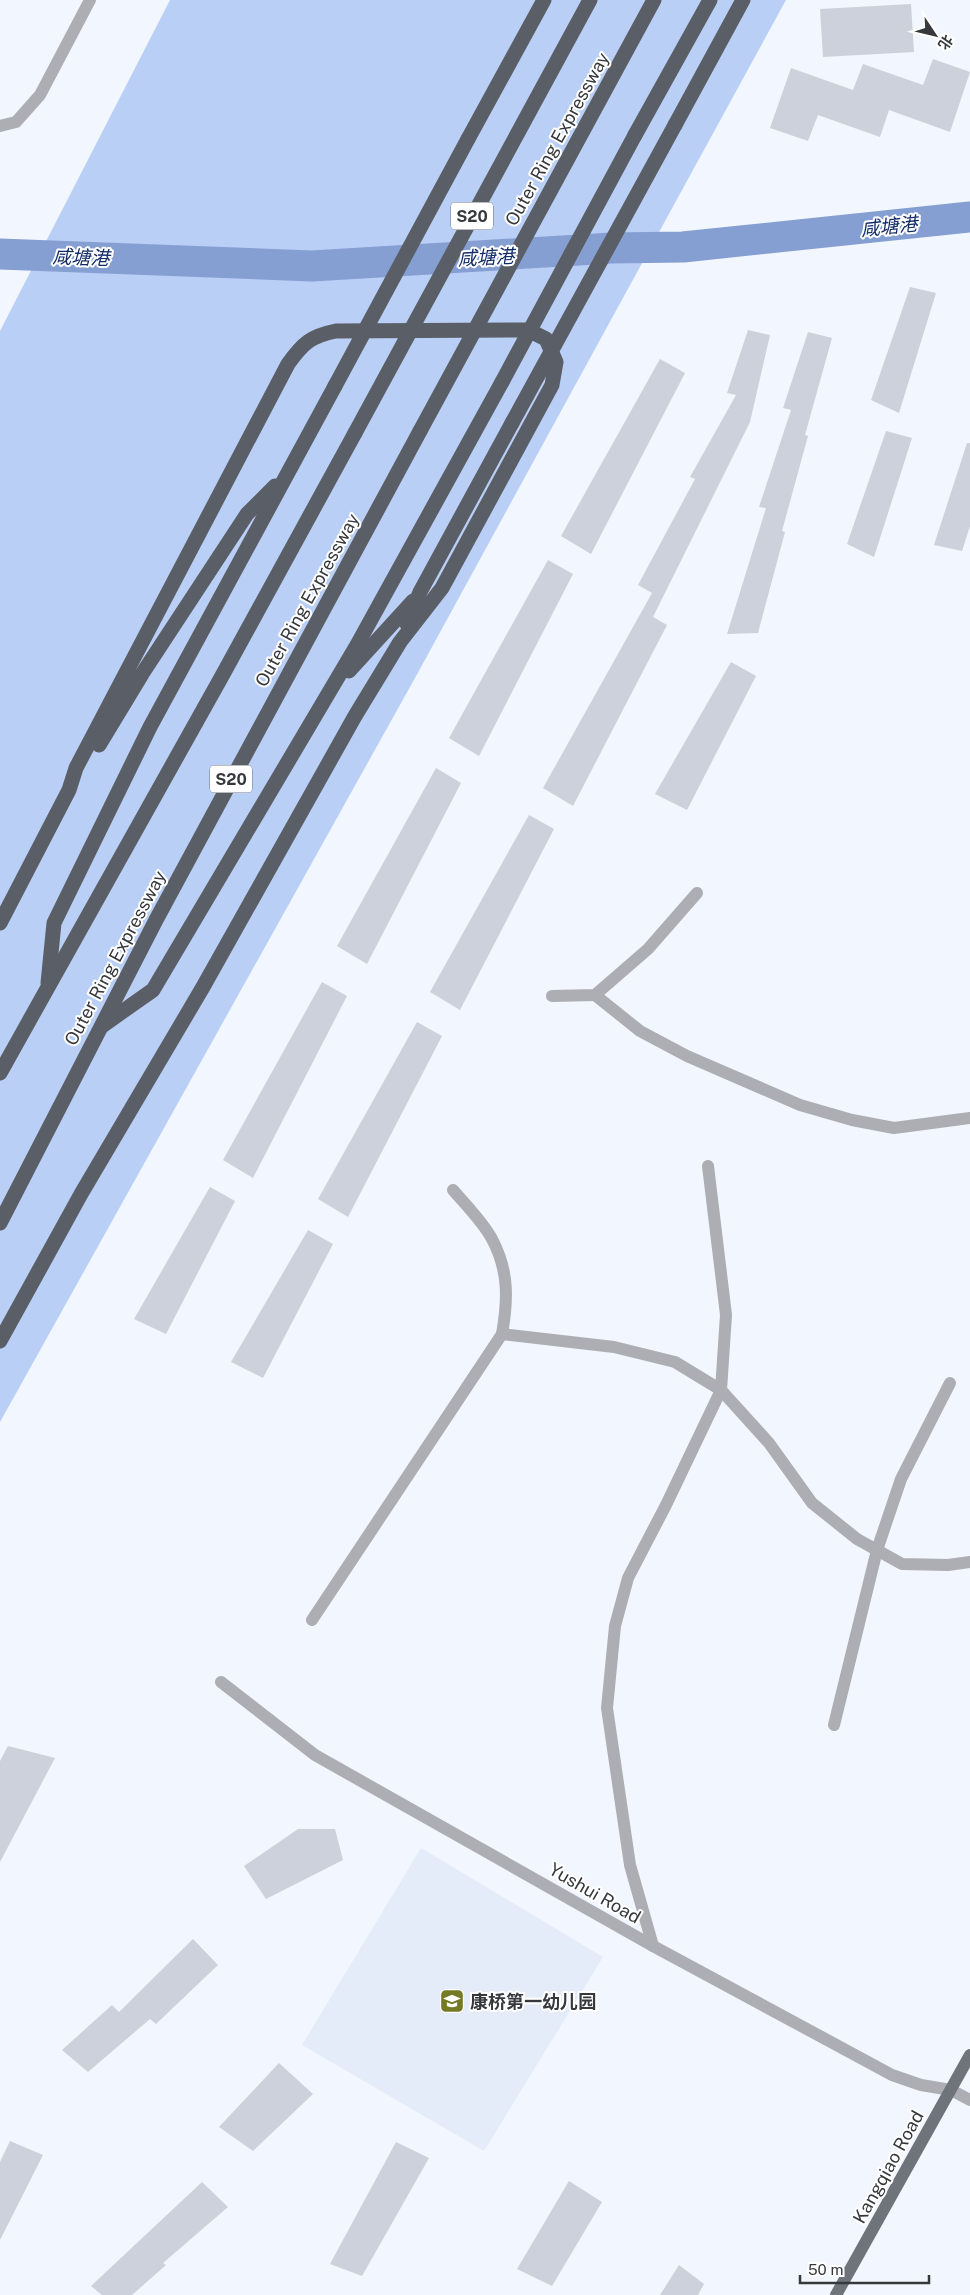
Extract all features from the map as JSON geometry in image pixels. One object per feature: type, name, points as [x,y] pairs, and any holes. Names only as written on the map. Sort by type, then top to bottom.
[{"type":"highway","points":[[48,989],[54,923],[150,727],[544,0]]},
{"type":"highway","name":"Outer Ring Expressway","points":[[0,1073],[213,694],[590,0]]},
{"type":"highway","name":"Outer Ring Expressway","points":[[0,1223],[222,795],[654,0]]},
{"type":"highway","points":[[99,1029],[154,990],[328,694],[420,532],[710,0]]},
{"type":"highway","points":[[400,642],[420,592],[743,0]]},
{"type":"highway","points":[[0,923],[69,790],[76,768],[288,364],[301,346],[316,335],[336,331],[528,330],[546,340],[556,362],[552,385],[442,588],[400,642],[355,716],[203,987],[86,1186],[0,1341]]},
{"type":"highway","points":[[69,790],[84,772],[142,674],[247,514],[287,474]]},
{"type":"highway","points":[[328,694],[420,592]]},
{"type":"main road","name":"Kangqiao Road","points":[[836,2295],[970,2055]]},
{"type":"street","points":[[0,126],[16,122],[40,95],[90,0]]},
{"type":"street","points":[[552,996],[595,995],[648,949],[697,893]]},
{"type":"street","points":[[595,995],[640,1032],[687,1056],[800,1105],[852,1120],[894,1128],[970,1118]]},
{"type":"street","points":[[653,1946],[630,1865],[607,1708],[615,1626],[628,1578],[666,1505],[721,1390],[726,1315],[708,1166]]},
{"type":"street","points":[[312,1620],[502,1334],[507,1304],[503,1265],[492,1238],[453,1190]]},
{"type":"street","points":[[502,1334],[614,1347],[676,1362],[721,1390],[769,1443],[812,1503],[857,1539],[902,1564],[948,1565],[970,1562]]},
{"type":"street","points":[[834,1725],[878,1550],[901,1479],[950,1383]]},
{"type":"street","name":"Yushui Road","points":[[221,1682],[316,1755],[653,1946],[892,2075],[921,2085],[951,2090],[970,2100]]},
{"type":"shaded area","points":[[170,0],[786,0],[415,678],[0,1422],[0,331]]},
{"type":"shaded area","name":"康桥第一幼儿园","points":[[421,1848],[603,1957],[484,2151],[302,2045]]},
{"type":"building","points":[[911,4],[914,52],[823,57],[820,9]]},
{"type":"building","points":[[933,59],[970,72],[950,132],[889,110],[880,137],[818,115],[808,141],[770,128],[791,68],[853,90],[863,64],[923,85]]},
{"type":"building","points":[[910,287],[936,293],[899,413],[871,400]]},
{"type":"building","points":[[748,330],[770,335],[750,422],[653,617],[667,625],[573,806],[543,788],[652,593],[638,585],[695,479],[690,477],[736,395],[727,393]]},
{"type":"building","points":[[808,332],[832,338],[805,435],[808,436],[782,531],[785,532],[758,633],[727,634],[766,508],[759,507],[791,410],[783,408]]},
{"type":"building","points":[[660,359],[685,373],[591,554],[561,536]]},
{"type":"building","points":[[886,431],[912,438],[874,557],[847,544]]},
{"type":"building","points":[[967,443],[970,443],[970,526],[962,551],[934,545]]},
{"type":"building","points":[[548,560],[573,574],[479,756],[449,738]]},
{"type":"building","points":[[731,662],[756,676],[687,810],[655,794]]},
{"type":"building","points":[[436,768],[461,783],[367,964],[337,946]]},
{"type":"building","points":[[529,815],[554,829],[460,1010],[430,992]]},
{"type":"building","points":[[322,982],[347,996],[253,1178],[223,1160]]},
{"type":"building","points":[[417,1022],[442,1036],[348,1217],[318,1199]]},
{"type":"building","points":[[210,1187],[235,1201],[166,1334],[134,1319]]},
{"type":"building","points":[[308,1230],[333,1244],[263,1378],[231,1362]]},
{"type":"building","points":[[8,1746],[55,1758],[0,1862],[0,1761]]},
{"type":"building","points":[[298,1829],[335,1829],[343,1860],[266,1899],[244,1866]]},
{"type":"building","points":[[193,1939],[218,1965],[156,2024],[150,2019],[88,2072],[62,2050],[112,2005],[119,2012]]},
{"type":"building","points":[[279,2063],[313,2094],[253,2151],[219,2127]]},
{"type":"building","points":[[10,2141],[43,2155],[0,2240],[0,2162]]},
{"type":"building","points":[[396,2142],[429,2158],[362,2276],[330,2264]]},
{"type":"building","points":[[569,2181],[602,2202],[552,2286],[517,2269]]},
{"type":"building","points":[[202,2182],[228,2207],[163,2263],[166,2265],[132,2295],[102,2295],[91,2286]]},
{"type":"building","points":[[679,2265],[704,2284],[698,2295],[660,2295]]},
{"type":"waterway","name":"咸塘港","points":[[0,254],[312,266],[612,248],[683,247],[970,217]]},
{"type":"place","name":"康桥第一幼儿园","points":[[452,2001]]}]
